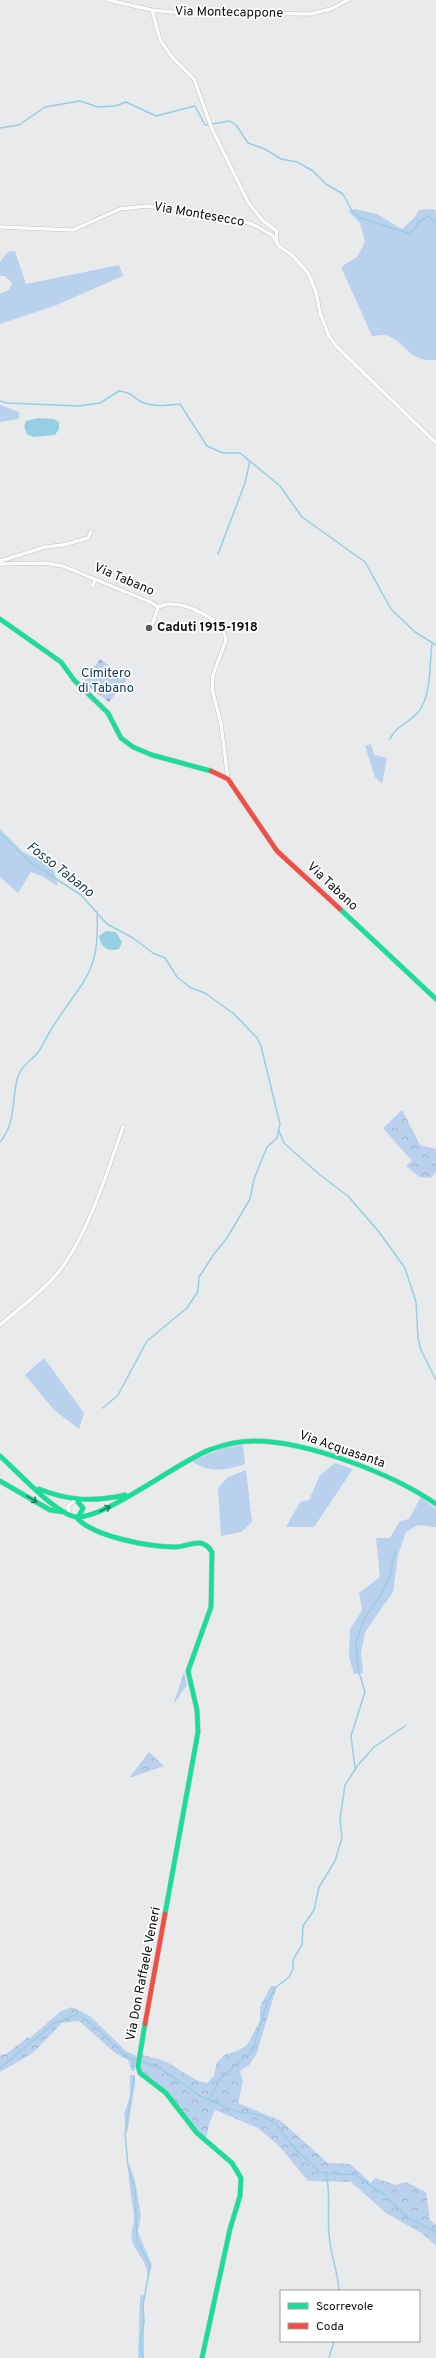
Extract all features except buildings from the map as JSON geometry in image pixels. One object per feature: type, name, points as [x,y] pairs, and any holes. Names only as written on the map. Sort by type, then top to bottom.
[{"type":"street","name":"Via Montecappone","points":[[108,0],[152,10],[310,14],[331,9],[348,0]]},
{"type":"street","points":[[152,10],[160,40],[172,57],[194,79],[208,121],[248,202],[263,221],[277,230],[276,241]]},
{"type":"street","name":"Via Montesecco","points":[[0,227],[74,230],[120,209],[146,206],[223,216],[252,224],[268,232],[308,273],[316,292],[322,319],[329,336],[336,346],[436,443]]},
{"type":"street","points":[[0,561],[45,547],[77,542],[88,538],[91,532]]},
{"type":"street","name":"Via Tabano","points":[[0,564],[46,563],[63,566],[150,602],[158,607],[170,604],[185,607],[211,619],[221,628],[225,635],[223,651],[213,675],[212,689],[221,724],[228,779],[277,851],[436,999]]},
{"type":"street","points":[[93,586],[94,579]]},
{"type":"street","points":[[152,625],[158,607]]},
{"type":"street","points":[[0,619],[61,662],[74,680],[108,713],[121,738],[133,747],[152,755],[180,761],[221,774],[228,779]]},
{"type":"street","points":[[0,1325],[56,1275],[73,1250],[110,1165],[123,1127]]},
{"type":"street","name":"Via Acquasanta","points":[[78,1516],[101,1511],[201,1453],[235,1442],[258,1440],[283,1442],[313,1450],[403,1484],[425,1495],[436,1504]]},
{"type":"street","points":[[0,1456],[36,1487],[54,1505],[67,1513]]},
{"type":"street","points":[[0,1480],[50,1510],[78,1516],[83,1510],[76,1502],[36,1487]]},
{"type":"street","name":"Via Acquasanta","points":[[76,1502],[96,1501],[128,1495]]},
{"type":"street","points":[[67,1513],[68,1506],[76,1502]]},
{"type":"street","name":"Via Don Raffaele Veneri","points":[[78,1516],[80,1523],[88,1528],[132,1541],[176,1547],[203,1543],[208,1545],[213,1555],[211,1607],[188,1671],[197,1710],[198,1732],[184,1801],[166,1917],[152,1982],[138,2066],[140,2073],[174,2102],[197,2133],[232,2163],[241,2178],[240,2196],[230,2229],[202,2358]]},
{"type":"green space","points":[[355,209],[377,214],[402,229],[414,218],[419,210],[433,209],[436,211],[436,360],[427,360],[414,355],[395,339],[386,335],[372,336],[341,267],[357,257],[365,242],[360,223],[348,211]]},
{"type":"green space","points":[[15,251],[26,284],[119,265],[123,276],[54,306],[0,324],[0,294],[9,290],[12,283],[5,276],[0,276],[0,262],[8,252]]},
{"type":"green space","points":[[0,405],[19,412],[19,419],[0,422]]},
{"type":"green space","name":"Cimitero di Tabano","points":[[100,659],[127,679],[109,702],[83,683]]},
{"type":"green space","points":[[371,744],[374,755],[387,758],[382,784],[375,777],[365,746]]},
{"type":"green space","points":[[0,829],[23,852],[53,867],[58,886],[42,876],[31,872],[18,893],[0,877]]},
{"type":"green space","points":[[402,1110],[420,1145],[436,1149],[436,1172],[431,1178],[419,1177],[406,1166],[412,1161],[383,1128]]},
{"type":"green space","points":[[44,1358],[84,1413],[79,1429],[54,1410],[25,1375]]},
{"type":"green space","points":[[243,1445],[245,1464],[218,1470],[205,1468],[192,1461],[224,1448]]},
{"type":"green space","points":[[335,1463],[353,1469],[314,1527],[286,1527],[300,1502],[309,1500],[320,1475]]},
{"type":"green space","points":[[246,1470],[252,1522],[241,1532],[221,1536],[218,1488],[228,1477]]},
{"type":"green space","points":[[421,1497],[436,1509],[436,1527],[418,1525],[406,1532],[398,1555],[393,1592],[365,1632],[361,1653],[363,1673],[354,1674],[349,1657],[350,1629],[362,1610],[359,1593],[380,1577],[376,1538],[390,1538],[400,1521],[409,1519]]},
{"type":"green space","points":[[184,1672],[187,1685],[173,1705]]},
{"type":"green space","points":[[149,1752],[164,1766],[129,1778]]},
{"type":"green space","points":[[271,1986],[277,1986],[256,2055],[249,2065],[240,2071],[243,2081],[238,2103],[281,2121],[328,2163],[350,2164],[371,2183],[375,2178],[396,2185],[406,2182],[426,2192],[430,2220],[436,2225],[436,2245],[421,2233],[386,2213],[351,2182],[308,2181],[279,2146],[258,2128],[215,2110],[209,2124],[206,2139],[197,2131],[165,2090],[140,2071],[142,2055],[164,2061],[190,2077],[207,2083],[214,2076],[217,2062],[226,2054],[237,2051],[247,2045],[260,2021],[260,2007]]},
{"type":"green space","points":[[72,2007],[90,2016],[126,2051],[137,2056],[135,2067],[132,2072],[128,2060],[115,2053],[79,2021],[62,2023],[33,2053],[0,2072],[0,2055],[6,2054],[28,2037],[30,2038],[61,2011]]},
{"type":"green space","points":[[130,2075],[135,2075],[135,2083],[127,2134],[124,2114],[130,2096]]},
{"type":"green space","points":[[129,2163],[135,2181],[141,2216],[138,2232],[152,2265],[148,2279],[144,2261],[136,2250],[132,2240],[134,2219],[129,2177]]},
{"type":"green space","points":[[144,2295],[144,2358],[138,2358],[140,2296]]},
{"type":"shaded area","points":[[38,418],[54,419],[59,422],[59,429],[55,435],[33,437],[27,434],[24,426],[26,421]]},
{"type":"shaded area","points":[[106,931],[116,932],[122,942],[119,949],[108,949],[101,944],[99,936]]},
{"type":"waterway","points":[[0,128],[19,125],[45,107],[80,101],[98,107],[115,106],[126,102],[156,116],[195,106],[205,125],[230,121],[236,125],[248,143],[265,149],[281,159],[297,162],[313,171],[326,184],[343,194],[352,211],[360,218],[411,234],[419,222],[429,216],[436,223]]},
{"type":"waterway","points":[[0,401],[7,403],[79,406],[100,403],[119,391],[128,393],[140,401],[148,404],[180,404],[207,446],[223,453],[240,453],[280,486],[302,517],[365,562],[391,609],[415,632],[436,645]]},
{"type":"waterway","points":[[218,554],[245,483],[250,461]]},
{"type":"waterway","points":[[390,739],[399,727],[419,711],[423,704],[428,687],[432,644]]},
{"type":"waterway","name":"Fosso Tabano","points":[[0,833],[30,862],[81,895],[107,924],[133,938],[153,953],[165,958],[177,977],[191,988],[205,993],[234,1014],[257,1038],[261,1046],[280,1124],[277,1138],[267,1147],[254,1179],[250,1199],[227,1238],[214,1254],[199,1277],[198,1291],[187,1308],[147,1341],[118,1395],[103,1408]]},
{"type":"waterway","points":[[0,1142],[9,1126],[13,1110],[16,1085],[20,1072],[39,1051],[54,1025],[89,972],[96,948],[97,912]]},
{"type":"waterway","points":[[279,1131],[284,1143],[320,1175],[348,1196],[379,1232],[405,1268],[416,1302],[418,1338],[421,1350],[436,1380]]},
{"type":"waterway","points":[[355,1768],[351,1736],[365,1692],[358,1669],[356,1643],[364,1619],[382,1593],[390,1576],[395,1552]]},
{"type":"waterway","points":[[209,2100],[220,2079],[252,2051],[267,2003],[275,1988],[289,1977],[293,1969],[293,1960],[302,1945],[303,1926],[314,1910],[319,1887],[335,1861],[342,1838],[340,1819],[345,1785],[358,1765],[374,1747],[405,1726]]},
{"type":"waterway","points":[[0,2068],[53,2024],[77,2014],[100,2031],[125,2056],[160,2068],[202,2097],[238,2112],[261,2115],[277,2125],[295,2149],[320,2172],[355,2175],[385,2195],[407,2217],[436,2232]]},
{"type":"waterway","points":[[133,2060],[134,2070]]},
{"type":"waterway","points":[[134,2077],[125,2133],[128,2166],[135,2190],[137,2240],[150,2266],[143,2305],[144,2322],[140,2344],[143,2358]]},
{"type":"waterway","points":[[326,2173],[330,2241],[339,2290]]},
{"type":"waterway","points":[[329,2358],[334,2342]]},
{"type":"traffic: fast","points":[[0,619],[61,662],[74,680],[108,713],[121,738],[133,747],[152,755],[211,771]]},
{"type":"traffic: fast","points":[[340,909],[436,999]]},
{"type":"traffic: fast","points":[[0,1456],[44,1498],[63,1512],[72,1516],[84,1516],[100,1511],[119,1502],[198,1455],[212,1449],[233,1443],[249,1441],[275,1442],[324,1453],[349,1461],[397,1482],[436,1504]]},
{"type":"traffic: fast","points":[[0,1481],[50,1510],[64,1512]]},
{"type":"traffic: fast","points":[[39,1489],[61,1496],[81,1499],[102,1499],[125,1495]]},
{"type":"traffic: fast","points":[[78,1502],[83,1508],[79,1516]]},
{"type":"traffic: fast","points":[[76,1517],[84,1524],[95,1530],[123,1540],[165,1547],[179,1547],[200,1543],[207,1546],[212,1552],[211,1607],[188,1671],[197,1710],[198,1732],[165,1914]]},
{"type":"traffic: fast","points":[[145,2024],[138,2066],[140,2073],[166,2093],[197,2133],[232,2163],[241,2178],[240,2196],[230,2229],[202,2358]]},
{"type":"traffic: jam","points":[[211,771],[228,779],[277,851],[340,909]]},
{"type":"traffic: jam","points":[[145,2024],[165,1914]]},
{"type":"place","name":"Caduti 1915-1918","points":[[149,628]]}]
